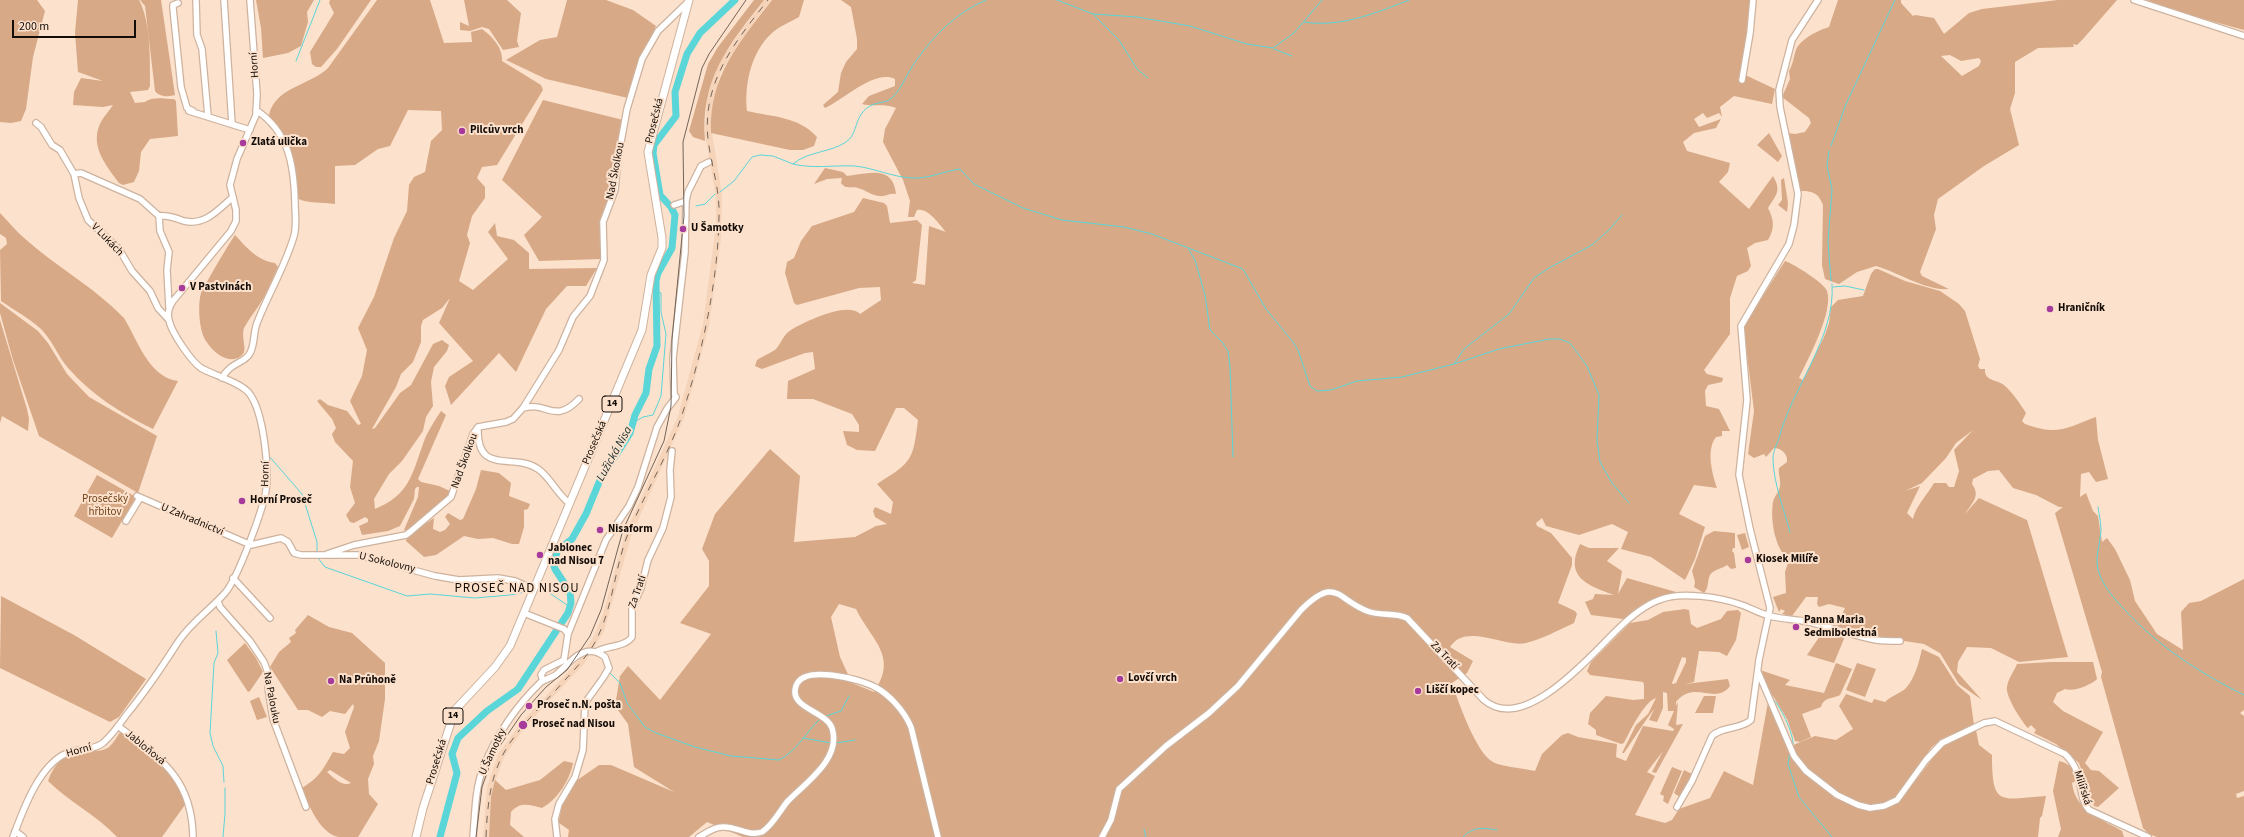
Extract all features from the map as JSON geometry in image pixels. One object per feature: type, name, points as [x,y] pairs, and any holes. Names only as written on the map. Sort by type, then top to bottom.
[{"type":"main road","name":"Prosečská","points":[[416,837],[423,808],[450,720],[460,703],[507,653],[640,337],[651,275],[662,248],[662,230],[648,152],[688,1]]},
{"type":"street","points":[[196,0],[198,35],[202,49],[208,116]]},
{"type":"street","points":[[224,0],[232,124]]},
{"type":"street","name":"Horní","points":[[169,307],[231,231],[236,221],[230,185],[237,159],[250,130],[256,110],[250,0]]},
{"type":"street","points":[[1742,80],[1750,33],[1753,0]]},
{"type":"street","points":[[1677,807],[1692,781],[1712,736],[1718,731],[1743,725],[1751,720],[1758,669],[1769,616],[1769,597],[1751,535],[1739,475],[1747,400],[1741,326],[1789,244],[1794,225],[1798,194],[1780,107],[1779,90],[1792,40],[1818,0]]},
{"type":"street","points":[[2134,0],[2244,36]]},
{"type":"street","name":"Nad Školkou","points":[[328,554],[354,545],[406,535],[448,502],[457,484],[474,434],[478,427],[513,419],[523,408],[559,350],[573,317],[590,296],[602,270],[604,260],[603,222],[615,190],[618,158],[628,108],[642,59],[658,31],[688,1]]},
{"type":"street","points":[[174,3],[183,95],[187,108],[192,111]]},
{"type":"street","points":[[183,109],[250,130]]},
{"type":"street","points":[[222,378],[226,369],[247,358],[251,352],[257,324],[282,265],[296,226],[293,167],[288,147],[278,131],[264,115],[256,110]]},
{"type":"street","name":"V Lukách","points":[[36,123],[41,127],[52,145],[62,154],[74,174],[79,198],[88,220],[119,250],[132,271],[150,291],[158,308],[168,320]]},
{"type":"street","name":"U Šamotky","points":[[543,681],[541,675],[544,670],[564,660],[566,631],[606,540],[629,506],[638,487],[660,421],[676,397],[674,394],[673,358],[685,252],[686,201],[688,192],[701,166],[708,162]]},
{"type":"street","points":[[74,174],[81,174],[140,199],[159,216],[160,231],[169,252],[167,270],[169,307],[168,320]]},
{"type":"street","points":[[159,216],[166,215],[192,222],[203,220],[233,197]]},
{"type":"street","points":[[674,205],[686,201]]},
{"type":"street","name":"Horní","points":[[14,834],[33,788],[54,762],[68,753],[92,748],[102,743],[118,726],[154,680],[192,622],[218,601],[227,591],[248,543],[265,493],[268,476],[267,457],[263,434],[251,396],[242,388],[196,364],[172,329],[168,320]]},
{"type":"street","points":[[523,408],[537,407],[561,412],[570,408],[579,399]]},
{"type":"street","name":"Nad Školkou","points":[[478,427],[479,443],[483,453],[495,460],[536,467],[547,476],[560,496],[569,503]]},
{"type":"street","name":"Za Tratí","points":[[596,652],[603,648],[621,644],[632,637],[632,608],[641,588],[648,560],[663,528],[671,497],[670,470],[672,451]]},
{"type":"street","name":"U Zahradnictví","points":[[126,520],[139,497],[248,543]]},
{"type":"street","name":"U Sokolovny","points":[[248,543],[254,545],[281,538],[288,542],[291,550],[298,554],[328,554],[372,557],[447,578],[498,578],[515,581],[533,589]]},
{"type":"street","points":[[233,578],[270,618]]},
{"type":"street","name":"Za Tratí","points":[[1102,837],[1111,820],[1119,789],[1166,746],[1209,713],[1238,686],[1265,655],[1287,626],[1313,599],[1321,594],[1334,592],[1368,611],[1380,614],[1402,615],[1445,656],[1484,700],[1495,708],[1508,709],[1546,694],[1563,683],[1618,629],[1653,602],[1669,596],[1722,599],[1769,616]]},
{"type":"street","name":"Na Palouku","points":[[218,601],[220,607],[250,641],[264,662],[268,674],[268,688],[273,719],[306,807]]},
{"type":"street","points":[[524,613],[566,631]]},
{"type":"street","points":[[1769,616],[1802,621],[1875,640],[1900,642]]},
{"type":"street","points":[[557,837],[555,819],[559,804],[575,777],[582,754],[585,703],[609,668],[605,657],[596,652]]},
{"type":"street","name":"U Šamotky","points":[[473,837],[478,784],[489,754],[508,721],[543,681],[556,674],[577,654],[596,652]]},
{"type":"street","name":"Milířská","points":[[1758,669],[1760,678],[1794,756],[1800,765],[1837,795],[1866,808],[1884,806],[1898,800],[1926,760],[1945,741],[1984,723],[2000,722],[2065,754],[2072,761],[2079,774],[2086,806],[2089,810],[2148,837]]},
{"type":"street","points":[[699,837],[713,829],[722,827],[733,828],[749,834],[762,832],[823,764],[830,754],[834,739],[832,727],[827,720],[799,702],[795,693],[796,684],[803,678],[820,674],[856,679],[876,687],[896,704],[904,714],[911,727],[938,837]]},
{"type":"street","name":"Jabloňová","points":[[118,726],[160,758],[174,774],[190,807],[193,837]]},
{"type":"street","points":[[14,834],[23,837]]},
{"type":"shaded area","points":[[764,0],[771,0],[733,52],[720,74],[711,126],[722,196],[721,238],[709,326],[684,418],[631,536],[604,631],[584,664],[525,727],[504,757],[493,788],[489,837],[483,837],[487,787],[498,754],[521,723],[579,660],[594,636],[603,614],[625,534],[678,416],[703,324],[716,225],[716,197],[705,134],[707,97],[715,72],[723,56]]},
{"type":"green space","points":[[0,0],[37,0],[45,11],[33,57],[26,109],[21,121],[11,123],[0,122]]},
{"type":"green space","points":[[78,0],[139,0],[146,19],[148,30],[150,86],[148,90],[130,92],[135,103],[145,102],[155,98],[174,99],[176,101],[178,136],[150,139],[141,152],[139,171],[134,182],[123,185],[119,183],[108,169],[100,153],[97,137],[98,129],[102,120],[113,105],[103,107],[73,105],[74,92],[81,78],[103,81],[78,72],[75,33]]},
{"type":"green space","points":[[140,0],[161,0],[175,95],[164,96],[155,91],[145,6]]},
{"type":"green space","points":[[256,0],[314,0],[307,12],[308,22],[301,46],[288,53],[263,58],[261,28]]},
{"type":"green space","points":[[330,0],[371,0],[337,49],[321,67],[316,67],[312,64],[310,52],[334,13],[329,3]]},
{"type":"green space","points":[[377,0],[430,0],[444,43],[472,42],[471,32],[482,29],[499,47],[502,61],[541,85],[543,90],[497,165],[482,167],[477,178],[485,187],[485,198],[472,216],[467,235],[470,243],[459,281],[473,290],[508,259],[488,232],[495,223],[497,236],[514,240],[529,253],[529,269],[597,268],[586,286],[567,286],[546,309],[516,372],[499,353],[451,405],[445,386],[449,377],[473,361],[439,323],[450,298],[442,308],[423,320],[421,326],[421,342],[413,362],[401,374],[396,387],[372,429],[375,428],[400,393],[411,385],[433,344],[442,340],[449,345],[447,351],[434,367],[431,382],[433,406],[426,417],[423,431],[402,461],[389,474],[374,499],[375,509],[395,497],[408,483],[427,435],[441,411],[446,415],[418,479],[421,482],[439,486],[452,492],[447,500],[407,532],[404,530],[418,497],[419,487],[417,487],[415,489],[414,499],[400,526],[388,531],[362,535],[359,526],[368,522],[368,519],[365,517],[354,523],[350,522],[346,515],[355,503],[350,487],[353,461],[335,442],[332,434],[336,428],[332,419],[317,401],[320,399],[328,405],[347,411],[358,425],[361,424],[350,401],[362,376],[367,350],[358,328],[374,297],[394,238],[407,211],[409,185],[414,177],[425,172],[431,141],[442,130],[441,111],[408,110],[390,146],[378,149],[355,165],[335,166],[335,204],[310,202],[297,198],[294,167],[289,145],[284,135],[269,115],[278,98],[294,87],[321,74],[328,68]]},
{"type":"green space","points":[[464,0],[507,0],[521,13],[517,41],[519,47],[503,50],[489,29],[482,27],[470,31],[460,30],[460,22],[469,26]]},
{"type":"green space","points":[[567,0],[606,0],[633,10],[656,26],[637,66],[628,98],[546,79],[506,60],[540,40],[557,37]]},
{"type":"green space","points":[[754,0],[764,0],[728,48],[712,81],[707,99],[705,141],[693,137],[689,131],[708,64],[718,47]]},
{"type":"green space","points":[[772,0],[804,0],[799,17],[777,29],[761,45],[749,77],[746,100],[747,111],[784,118],[810,130],[817,137],[814,146],[803,150],[790,150],[711,133],[715,94],[728,61],[748,31]]},
{"type":"green space","points":[[841,0],[1749,0],[1749,22],[1741,73],[1775,89],[1772,104],[1734,96],[1720,107],[1722,117],[1719,113],[1707,118],[1703,113],[1694,119],[1699,127],[1721,119],[1716,128],[1694,133],[1683,142],[1687,151],[1730,163],[1728,172],[1719,182],[1749,209],[1773,176],[1777,186],[1777,193],[1768,208],[1772,216],[1772,232],[1768,240],[1755,243],[1747,248],[1751,266],[1748,271],[1737,276],[1730,298],[1730,334],[1704,370],[1707,374],[1723,378],[1722,382],[1708,385],[1705,391],[1706,406],[1719,409],[1730,431],[1722,431],[1722,436],[1716,437],[1711,448],[1713,476],[1717,488],[1694,485],[1679,514],[1705,527],[1695,559],[1685,580],[1651,557],[1621,549],[1628,532],[1612,524],[1579,535],[1546,526],[1542,518],[1536,523],[1537,526],[1551,533],[1572,558],[1572,565],[1558,603],[1575,611],[1577,614],[1574,623],[1544,637],[1526,643],[1517,644],[1476,636],[1457,640],[1450,647],[1473,661],[1467,673],[1452,683],[1463,714],[1474,738],[1487,757],[1493,762],[1535,771],[1542,754],[1562,735],[1568,733],[1578,737],[1617,744],[1616,757],[1626,761],[1643,726],[1673,731],[1674,729],[1668,725],[1674,711],[1668,711],[1667,693],[1663,692],[1663,708],[1657,722],[1649,720],[1654,709],[1624,753],[1622,753],[1636,725],[1648,714],[1656,698],[1651,701],[1642,711],[1624,743],[1621,744],[1596,735],[1596,730],[1588,724],[1590,713],[1606,696],[1633,700],[1644,699],[1644,685],[1643,682],[1590,675],[1587,671],[1591,662],[1630,623],[1648,620],[1663,612],[1685,609],[1689,610],[1691,624],[1697,628],[1721,619],[1727,611],[1738,610],[1741,613],[1736,640],[1727,656],[1719,652],[1699,651],[1694,682],[1685,684],[1728,679],[1730,686],[1718,694],[1697,692],[1690,693],[1683,696],[1676,702],[1676,706],[1678,702],[1676,725],[1683,724],[1656,773],[1652,772],[1663,751],[1647,772],[1655,776],[1635,815],[1665,823],[1672,820],[1679,809],[1710,798],[1724,771],[1753,785],[1768,702],[1792,758],[1804,772],[1854,806],[1887,808],[1899,802],[1939,750],[1950,742],[1976,730],[1979,745],[1992,755],[1992,772],[1997,792],[2002,796],[2009,798],[2046,796],[2042,816],[2040,818],[2038,837],[743,837],[707,822],[689,837],[568,837],[569,830],[559,823],[563,801],[576,781],[599,765],[611,765],[674,792],[634,767],[628,724],[615,706],[620,676],[628,666],[660,700],[711,634],[680,623],[709,586],[709,561],[702,549],[715,514],[770,449],[800,476],[794,542],[855,537],[876,526],[887,524],[875,517],[873,511],[875,507],[891,514],[893,502],[877,484],[904,465],[909,459],[914,444],[918,420],[904,408],[896,408],[875,451],[857,450],[847,445],[843,431],[859,432],[859,425],[852,414],[813,399],[787,399],[788,381],[815,369],[813,352],[805,353],[762,369],[755,366],[757,360],[776,349],[786,334],[797,326],[836,311],[854,311],[860,314],[881,300],[880,287],[859,288],[797,305],[794,303],[785,273],[787,262],[794,258],[801,241],[812,226],[854,212],[863,198],[884,203],[887,206],[890,223],[917,220],[922,225],[916,280],[912,283],[925,285],[929,226],[946,232],[933,217],[925,211],[917,210],[914,217],[908,217],[910,201],[903,180],[883,142],[885,129],[896,108],[862,104],[869,96],[895,86],[895,79],[887,77],[878,78],[859,87],[825,108],[823,105],[838,92],[841,73],[846,62],[857,49],[857,39],[851,7]],"holes":[[[839,604],[856,609],[880,649],[884,668],[881,679],[874,692],[852,683],[840,657],[831,617]],[[1682,657],[1686,658],[1686,662],[1676,683],[1673,684],[1672,683]]]},
{"type":"green space","points":[[1838,0],[1901,0],[1901,3],[1913,16],[1934,18],[1944,34],[1969,13],[1982,9],[2058,0],[2117,0],[2077,45],[2073,44],[2074,47],[2038,48],[2015,62],[2015,93],[2010,109],[2019,145],[1984,166],[1938,199],[1934,215],[1936,229],[1920,272],[1922,276],[1949,289],[1940,289],[1921,284],[1876,266],[1857,272],[1839,284],[1825,279],[1822,265],[1823,205],[1819,197],[1814,193],[1799,191],[1788,133],[1795,134],[1805,132],[1811,123],[1809,118],[1782,97],[1790,79],[1789,71],[1798,46],[1810,36],[1829,27]],"holes":[[[1950,55],[1961,61],[1979,58],[1981,61],[1979,66],[1962,76],[1941,56]]]},
{"type":"green space","points":[[2147,0],[2244,0],[2244,30],[2178,12]]},
{"type":"green space","points":[[543,100],[623,120],[611,190],[600,225],[601,259],[539,261],[524,235],[542,217],[502,180]]},
{"type":"green space","points":[[1769,133],[1782,156],[1778,162],[1757,145]]},
{"type":"green space","points":[[825,168],[843,172],[847,176],[871,173],[884,175],[890,178],[894,185],[896,194],[877,196],[855,187],[847,187],[843,185],[841,183],[842,178],[827,179],[814,184]]},
{"type":"green space","points":[[1784,178],[1788,203],[1787,212],[1778,205],[1782,200],[1781,180]]},
{"type":"green space","points":[[0,213],[35,247],[100,296],[124,318],[139,346],[152,365],[159,373],[178,381],[153,429],[108,403],[87,387],[65,364],[41,329],[1,301],[0,250],[7,244],[6,238],[0,234]]},
{"type":"green space","points":[[235,235],[253,253],[269,262],[275,263],[278,267],[264,297],[244,328],[243,354],[237,358],[231,359],[225,358],[218,354],[204,338],[200,323],[199,307],[202,289]]},
{"type":"green space","points":[[1785,261],[1820,283],[1827,291],[1827,310],[1819,335],[1799,378],[1803,380],[1824,337],[1829,323],[1831,307],[1838,300],[1863,296],[1871,274],[1875,269],[1878,269],[1905,281],[1940,291],[1959,304],[1965,311],[1980,359],[1978,366],[1980,369],[1985,369],[1985,373],[1989,378],[2002,384],[2014,395],[2026,413],[2022,421],[2025,424],[2036,428],[2054,430],[2069,427],[2096,417],[2098,440],[2108,479],[2096,482],[2089,472],[2081,474],[2080,497],[2086,493],[2093,511],[2098,516],[2102,542],[2107,538],[2115,549],[2130,580],[2135,601],[2157,634],[2183,650],[2181,612],[2189,603],[2201,601],[2244,579],[2244,710],[2240,713],[2244,716],[2244,791],[2236,794],[2237,798],[2244,796],[2244,837],[2157,837],[2149,834],[2143,828],[2101,677],[2102,672],[2055,513],[2063,507],[2059,507],[2036,495],[2013,488],[1999,470],[1988,471],[1973,479],[1972,484],[1975,488],[1976,496],[1965,514],[1979,498],[2027,520],[2068,657],[2019,662],[1991,648],[1967,647],[1958,662],[1957,672],[1982,700],[1959,684],[1940,653],[1924,644],[1884,638],[1837,626],[1845,608],[1829,604],[1819,607],[1817,604],[1818,597],[1806,597],[1792,616],[1782,614],[1785,611],[1781,609],[1779,612],[1773,597],[1786,593],[1785,572],[1789,560],[1780,549],[1777,542],[1773,525],[1772,509],[1774,500],[1780,488],[1779,468],[1787,462],[1787,459],[1784,452],[1777,448],[1774,448],[1766,457],[1764,454],[1754,458],[1748,454],[1754,411],[1744,331],[1745,324]],"holes":[[[1973,430],[1954,450],[1959,471],[1954,487],[1949,487],[1946,483],[1934,483],[1919,505],[1913,519],[1907,513],[1920,486],[1905,491],[1922,483],[1946,458],[1956,443]]]},
{"type":"green space","points":[[0,303],[38,331],[48,343],[67,374],[89,397],[157,436],[138,493],[39,436],[13,360],[0,313]]},
{"type":"green space","points":[[0,320],[27,409],[29,419],[28,431],[2,416],[0,423]]},
{"type":"green space","points":[[481,470],[499,473],[511,483],[509,496],[530,504],[528,509],[524,510],[524,527],[519,544],[512,544],[493,538],[478,539],[464,536],[436,555],[424,557],[406,541],[407,536],[434,518],[433,529],[440,532],[445,530],[450,524],[445,517],[448,513],[460,520],[463,519],[476,489]]},
{"type":"green space","name":"Prosečský hřbitov","points":[[97,475],[136,497],[112,538],[74,516]]},
{"type":"green space","points":[[1714,531],[1735,533],[1735,548],[1733,548],[1732,551],[1734,553],[1736,568],[1731,569],[1727,565],[1714,571],[1710,575],[1707,589],[1704,593],[1694,587],[1695,582],[1692,571],[1705,536]]},
{"type":"green space","points":[[1745,533],[1749,547],[1742,550],[1737,535]]},
{"type":"green space","points":[[1580,544],[1589,548],[1619,548],[1607,561],[1622,571],[1618,594],[1627,578],[1676,592],[1659,598],[1623,619],[1591,615],[1585,602],[1593,599],[1595,594],[1614,595],[1587,583],[1577,572],[1575,564],[1576,555]]},
{"type":"green space","points":[[1,596],[74,635],[146,679],[119,717],[110,722],[0,668]]},
{"type":"green space","points":[[308,615],[329,627],[352,633],[385,663],[385,699],[379,741],[373,756],[374,764],[368,779],[369,794],[378,804],[358,837],[339,837],[332,835],[326,830],[316,817],[302,788],[317,776],[324,768],[333,752],[344,754],[350,748],[345,732],[354,707],[353,704],[345,714],[330,711],[322,717],[308,710],[298,710],[270,667],[279,652],[291,642],[289,638],[296,633],[295,630]],"holes":[[[330,770],[351,783],[341,783],[327,772]]]},
{"type":"green space","points":[[1826,627],[1846,634],[1834,663],[1807,655]]},
{"type":"green space","points":[[245,643],[256,658],[263,672],[248,692],[227,660]]},
{"type":"green space","points":[[1922,649],[1939,657],[1957,685],[1970,696],[1974,725],[1941,739],[1931,748],[1899,795],[1888,802],[1878,805],[1867,805],[1847,798],[1804,766],[1797,759],[1791,746],[1815,736],[1836,740],[1853,729],[1839,706],[1846,694],[1872,703],[1874,699],[1885,702],[1904,690],[1912,680]]},
{"type":"green space","points":[[2093,662],[2097,679],[2091,684],[2073,690],[2065,689],[2057,693],[2053,702],[2063,711],[2103,732],[2085,763],[2091,770],[2099,771],[2119,788],[2098,807],[2094,806],[2079,763],[2056,744],[2034,733],[2036,730],[2031,725],[2028,728],[2018,715],[2007,691],[2010,678],[2017,664]]},
{"type":"green space","points":[[1836,663],[1852,669],[1840,695],[1824,701],[1821,707],[1802,714],[1811,737],[1800,742],[1795,741],[1787,719],[1773,696],[1769,693],[1760,670],[1790,680],[1785,685],[1824,693]]},
{"type":"green space","points":[[1857,663],[1876,669],[1865,697],[1846,690]]},
{"type":"green space","points":[[1704,696],[1716,696],[1713,713],[1695,713]]},
{"type":"green space","points":[[259,697],[267,717],[257,720],[250,701]]},
{"type":"green space","points":[[121,731],[169,770],[187,802],[162,837],[117,837],[101,822],[65,796],[48,781],[55,767],[64,758],[76,753],[107,748],[112,744]]},
{"type":"green space","points":[[564,761],[573,763],[566,783],[553,800],[542,808],[522,805],[518,806],[511,812],[510,825],[524,837],[489,837],[491,797],[495,780],[506,790],[540,780]]},
{"type":"green space","points":[[2059,761],[2069,765],[2075,773],[2077,780],[2072,783],[2078,800],[2090,813],[2122,831],[2124,837],[2058,837],[2061,829],[2053,791]]},
{"type":"green space","points":[[1672,767],[1682,771],[1668,804],[1663,801],[1664,796],[1660,794]]},
{"type":"green space","points":[[1684,770],[1692,774],[1681,798],[1674,793]]},
{"type":"waterway","points":[[296,61],[320,0]]},
{"type":"waterway","name":"Lužická Nisa","points":[[440,837],[457,773],[452,754],[458,738],[487,711],[518,689],[568,613],[571,603],[570,592],[555,569],[553,563],[558,550],[572,539],[586,514],[600,480],[630,433],[635,415],[646,393],[649,369],[657,346],[656,281],[658,273],[672,248],[675,215],[671,207],[660,195],[653,153],[654,145],[676,116],[675,92],[687,54],[700,33],[735,0]]},
{"type":"waterway","points":[[720,192],[734,181],[752,157],[760,155],[773,156],[793,164],[812,154],[840,146],[846,142],[854,133],[860,117],[866,109],[874,104],[890,100],[893,97],[930,42],[955,18],[986,0]]},
{"type":"waterway","points":[[1057,0],[1093,14],[1137,17],[1190,26],[1247,44],[1273,48],[1294,33],[1322,0]]},
{"type":"waterway","points":[[1304,22],[1331,23],[1344,21],[1384,10],[1409,0]]},
{"type":"waterway","points":[[1831,146],[1846,104],[1895,0]]},
{"type":"waterway","points":[[1094,15],[1119,40],[1137,69],[1148,78]]},
{"type":"waterway","points":[[1274,49],[1292,56]]},
{"type":"waterway","points":[[1829,151],[1827,166],[1832,189],[1828,242],[1831,281]]},
{"type":"waterway","points":[[793,164],[816,167],[855,166],[912,178],[924,177],[960,169],[974,184],[1023,208],[1062,220],[1124,227],[1152,234],[1243,269],[1266,309],[1298,350],[1310,386],[1317,391],[1331,390],[1357,381],[1402,377],[1454,364],[1464,349],[1509,314],[1534,278],[1549,268],[1592,245],[1608,231],[1622,215]]},
{"type":"waterway","points":[[696,206],[705,204],[715,194]]},
{"type":"waterway","points":[[1189,250],[1195,260],[1205,295],[1210,330],[1222,342],[1228,351],[1230,367],[1233,457]]},
{"type":"waterway","points":[[1790,532],[1777,486],[1773,467],[1773,456],[1785,419],[1812,362],[1827,323],[1831,304],[1832,284]]},
{"type":"waterway","points":[[1833,287],[1845,286],[1864,290]]},
{"type":"waterway","points":[[633,423],[643,417],[653,415],[661,396],[666,334],[661,312],[661,293],[656,291]]},
{"type":"waterway","points":[[1454,364],[1499,349],[1549,339],[1560,339],[1570,343],[1587,366],[1599,395],[1597,440],[1600,462],[1612,483],[1629,503]]},
{"type":"waterway","points":[[268,455],[302,494],[317,542],[317,553]]},
{"type":"waterway","points":[[2098,507],[2101,531],[2097,563],[2101,578],[2110,593],[2138,623],[2166,647],[2212,678],[2244,695]]},
{"type":"waterway","points":[[318,558],[325,567],[407,596],[430,594],[475,598],[510,595],[530,591]]},
{"type":"waterway","points":[[537,591],[548,592],[570,607]]},
{"type":"waterway","points":[[216,631],[218,653],[214,663],[210,733],[213,746],[223,766],[224,782]]},
{"type":"waterway","points":[[609,672],[620,683],[627,703],[645,727],[656,733],[695,747],[731,756],[779,760],[791,752],[820,719]]},
{"type":"waterway","points":[[826,716],[841,711],[849,696]]},
{"type":"waterway","points":[[1771,697],[1786,720],[1793,740],[1793,745]]},
{"type":"waterway","points":[[803,738],[831,743]]},
{"type":"waterway","points":[[836,743],[855,740]]},
{"type":"waterway","points":[[1790,752],[1788,764],[1799,797],[1832,837]]},
{"type":"waterway","points":[[223,837],[225,788]]},
{"type":"waterway","points":[[1463,837],[1475,829],[1483,828],[1497,830]]},
{"type":"waterway","points":[[1144,829],[1146,837]]},
{"type":"tram line","points":[[476,837],[482,787],[493,756],[521,715],[546,687],[567,670],[590,636],[601,610],[623,530],[664,441],[671,406],[672,339],[684,216],[683,142],[702,68],[709,54],[746,0]]},
{"type":"railway","points":[[486,837],[491,789],[496,770],[503,754],[524,725],[576,668],[594,644],[609,606],[626,539],[681,418],[702,344],[708,318],[716,267],[719,206],[708,139],[710,99],[723,64],[744,31],[768,0]]},
{"type":"place","name":"Pilcův vrch","points":[[462,131]]},
{"type":"place","name":"Zlatá ulička","points":[[243,143]]},
{"type":"place","name":"U Šamotky","points":[[683,229]]},
{"type":"place","name":"V Pastvinách","points":[[182,288]]},
{"type":"place","name":"Hraničník","points":[[2050,309]]},
{"type":"place","name":"Horní Proseč","points":[[242,501]]},
{"type":"place","name":"Nisaform","points":[[600,530]]},
{"type":"place","name":"Jablonec nad Nisou 7","points":[[540,555]]},
{"type":"place","name":"Kiosek Milíře","points":[[1748,560]]},
{"type":"place","name":"Panna Maria Sedmibolestná","points":[[1796,627]]},
{"type":"place","name":"Lovčí vrch","points":[[1120,679]]},
{"type":"place","name":"Na Průhoně","points":[[331,681]]},
{"type":"place","name":"Liščí kopec","points":[[1418,691]]},
{"type":"place","name":"Proseč n.N. pošta","points":[[529,706]]},
{"type":"place","name":"Proseč nad Nisou","points":[[523,725]]},
{"type":"district","name":"PROSEČ NAD NISOU","points":[[517,589]]}]
